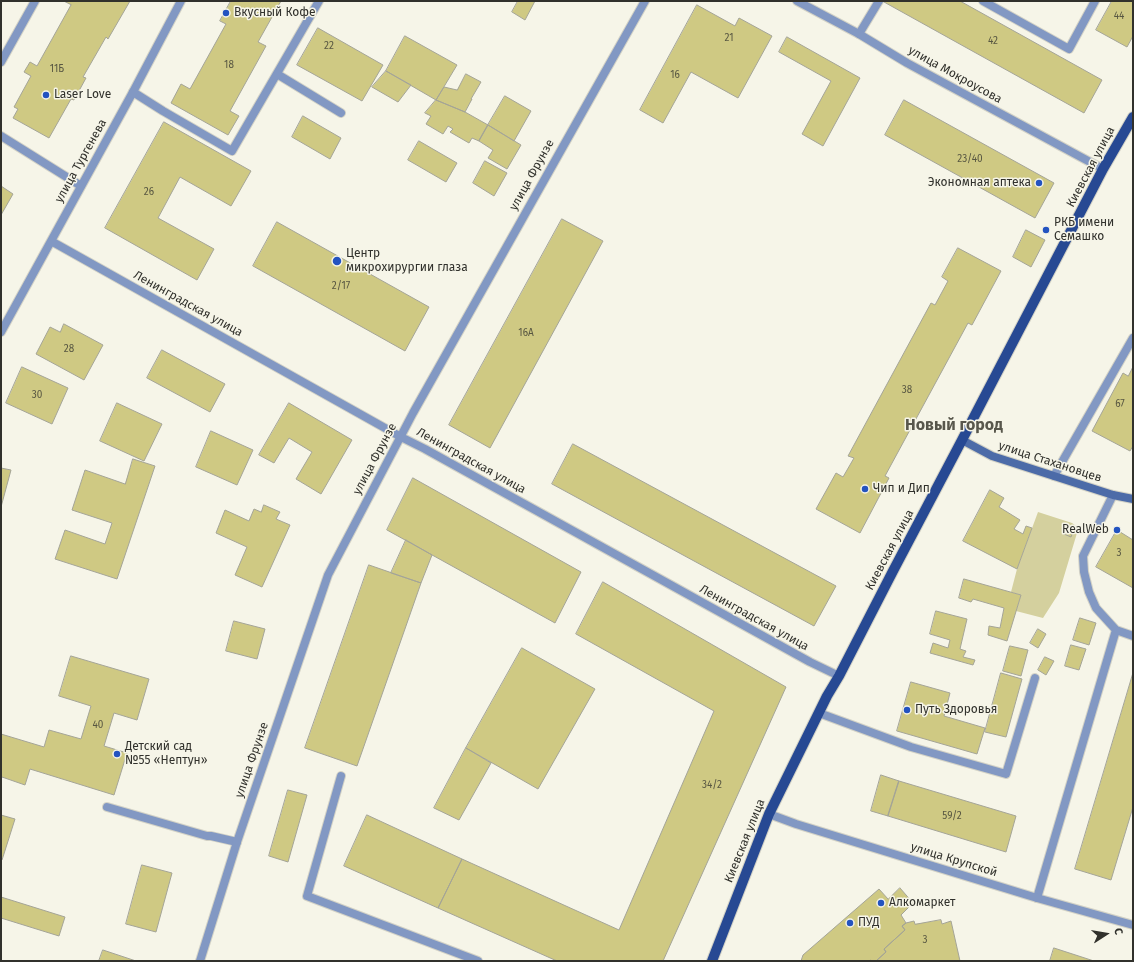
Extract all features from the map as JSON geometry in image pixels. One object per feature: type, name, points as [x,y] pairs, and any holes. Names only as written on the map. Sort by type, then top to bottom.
[{"type":"main road","name":"Киевская улица","points":[[712,961],[769,814],[819,713],[1103,169],[1133,118]]},
{"type":"street","points":[[1,62],[35,1]]},
{"type":"street","name":"улица Тургенева","points":[[1,332],[133,92],[181,1]]},
{"type":"street","points":[[133,92],[232,151],[319,1]]},
{"type":"street","name":"улица Фрунзе","points":[[200,961],[237,842],[328,575],[417,406],[645,1]]},
{"type":"street","name":"улица Мокроусова","points":[[797,1],[859,34],[907,63],[1103,169]]},
{"type":"street","points":[[859,34],[878,1]]},
{"type":"street","points":[[984,1],[1069,49],[1095,1]]},
{"type":"street","points":[[277,74],[340,113]]},
{"type":"street","points":[[1,136],[81,186]]},
{"type":"street","name":"Ленинградская улица","points":[[51,241],[401,437],[803,659],[839,676]]},
{"type":"street","points":[[1054,476],[1133,338]]},
{"type":"street","name":"улица Стахановцев","points":[[962,440],[992,456],[1113,495],[1133,499]]},
{"type":"street","points":[[1113,495],[1083,556],[1084,572],[1089,592],[1096,608],[1116,630],[1133,636]]},
{"type":"street","points":[[1037,898],[1116,630]]},
{"type":"street","points":[[819,713],[911,747],[1006,774],[1035,678]]},
{"type":"street","points":[[341,776],[307,896],[478,961]]},
{"type":"street","points":[[107,807],[208,836],[237,842]]},
{"type":"street","name":"улица Крупской","points":[[769,814],[796,824],[1037,898],[1133,925]]},
{"type":"shaded area","points":[[1038,512],[1072,523],[1076,526],[1077,533],[1059,593],[1043,618],[1016,611],[1021,595],[1011,592],[1017,569]]},
{"type":"building","points":[[64,1],[130,1],[108,39],[106,37],[83,77],[86,78],[74,100],[71,99],[49,138],[13,118],[18,109],[14,107],[31,76],[24,72],[30,62],[37,66],[71,5]]},
{"type":"building","points":[[231,1],[281,1],[258,42],[266,46],[230,111],[239,116],[228,135],[171,103],[181,84],[190,89],[226,24],[220,21]]},
{"type":"building","points":[[518,1],[535,1],[525,20],[512,12]]},
{"type":"building","points":[[960,1],[1102,80],[1084,113],[884,2]]},
{"type":"building","points":[[1112,1],[1133,1],[1133,36],[1127,47],[1096,30]]},
{"type":"building","points":[[697,5],[735,26],[739,18],[772,36],[738,98],[691,72],[663,123],[640,110]]},
{"type":"building","points":[[318,28],[383,65],[362,101],[297,65]]},
{"type":"building","points":[[405,36],[457,65],[436,100],[386,71]]},
{"type":"building","points":[[787,37],[860,78],[823,146],[802,134],[831,81],[779,52]]},
{"type":"building","points":[[386,71],[411,85],[398,102],[372,87]]},
{"type":"building","points":[[466,74],[481,82],[465,112],[436,100],[444,87],[457,90]]},
{"type":"building","points":[[505,96],[531,111],[514,141],[488,125]]},
{"type":"building","points":[[436,100],[465,112],[488,125],[479,141],[472,138],[469,143],[450,132],[453,129],[448,126],[443,134],[426,124],[431,116],[425,113]]},
{"type":"building","points":[[904,100],[1054,183],[1035,218],[885,135]]},
{"type":"building","points":[[303,116],[341,138],[330,159],[292,137]]},
{"type":"building","points":[[164,122],[251,171],[231,206],[180,177],[158,218],[214,249],[197,280],[105,228]]},
{"type":"building","points":[[488,125],[521,145],[507,169],[488,158],[493,150],[479,141]]},
{"type":"building","points":[[419,141],[457,163],[446,182],[408,160]]},
{"type":"building","points":[[485,161],[507,173],[494,196],[473,183]]},
{"type":"building","points":[[1,186],[13,194],[1,215]]},
{"type":"building","points":[[562,219],[603,241],[490,448],[449,425]]},
{"type":"building","points":[[277,222],[429,307],[405,351],[253,266]]},
{"type":"building","points":[[1026,230],[1045,240],[1031,267],[1013,257]]},
{"type":"building","points":[[958,248],[1001,271],[972,325],[968,323],[885,476],[889,478],[860,533],[816,509],[836,473],[843,477],[854,458],[848,456],[931,303],[935,305],[948,281],[942,277]]},
{"type":"building","points":[[64,324],[103,345],[84,380],[36,354],[50,327],[60,332]]},
{"type":"building","points":[[162,350],[225,384],[210,412],[147,378]]},
{"type":"building","points":[[22,367],[68,388],[52,424],[6,403]]},
{"type":"building","points":[[1133,367],[1133,446],[1130,451],[1092,431],[1123,373],[1128,376]]},
{"type":"building","points":[[117,403],[162,424],[144,461],[100,441]]},
{"type":"building","points":[[289,403],[352,440],[321,494],[296,479],[312,452],[289,438],[274,463],[259,455]]},
{"type":"building","points":[[211,431],[253,450],[237,485],[196,467]]},
{"type":"building","points":[[573,444],[836,586],[814,626],[552,484]]},
{"type":"building","points":[[133,459],[155,466],[117,579],[55,559],[65,530],[105,544],[112,523],[72,510],[85,470],[125,484]]},
{"type":"building","points":[[1,468],[11,470],[1,507]]},
{"type":"building","points":[[413,478],[581,572],[555,623],[387,530]]},
{"type":"building","points":[[990,490],[1004,498],[999,507],[1020,520],[1014,529],[1023,534],[1026,526],[1032,528],[1017,569],[963,541]]},
{"type":"building","points":[[264,505],[280,512],[276,519],[290,525],[262,587],[235,575],[247,547],[216,533],[225,510],[249,521],[254,509],[261,512]]},
{"type":"building","points":[[1066,527],[1074,529],[1071,537],[1064,534]]},
{"type":"building","points":[[1117,530],[1133,540],[1133,588],[1096,567]]},
{"type":"building","points":[[406,540],[432,555],[421,583],[391,573]]},
{"type":"building","points":[[369,565],[421,583],[357,766],[305,748]]},
{"type":"building","points":[[964,579],[1021,595],[1007,641],[988,635],[989,626],[1000,628],[1004,608],[973,599],[971,602],[959,598]]},
{"type":"building","points":[[603,582],[786,687],[663,961],[557,961],[438,908],[462,859],[619,930],[714,711],[576,634]]},
{"type":"building","points":[[936,611],[967,619],[960,649],[966,651],[963,657],[975,660],[973,665],[930,653],[933,643],[948,648],[950,640],[930,634]]},
{"type":"building","points":[[1080,618],[1096,623],[1089,645],[1073,640]]},
{"type":"building","points":[[234,621],[265,629],[257,659],[226,651]]},
{"type":"building","points":[[1038,629],[1046,634],[1038,648],[1030,643]]},
{"type":"building","points":[[1071,645],[1086,649],[1079,670],[1065,666]]},
{"type":"building","points":[[1010,646],[1028,650],[1021,676],[1003,671]]},
{"type":"building","points":[[522,648],[595,689],[538,789],[466,748]]},
{"type":"building","points":[[71,656],[149,679],[137,720],[114,713],[104,746],[127,753],[114,795],[30,769],[25,785],[2,777],[1,779],[1,734],[44,747],[49,730],[81,739],[91,706],[59,696]]},
{"type":"building","points":[[1045,657],[1054,661],[1046,675],[1038,670]]},
{"type":"building","points":[[1001,673],[1022,679],[1006,737],[985,732]]},
{"type":"building","points":[[1133,673],[1133,807],[1111,880],[1075,869]]},
{"type":"building","points":[[911,682],[950,693],[944,716],[985,728],[977,754],[897,731]]},
{"type":"building","points":[[466,748],[491,763],[459,820],[434,808]]},
{"type":"building","points":[[881,775],[899,781],[888,816],[871,811]]},
{"type":"building","points":[[899,781],[1016,816],[1006,852],[888,816]]},
{"type":"building","points":[[288,790],[307,795],[288,862],[269,856]]},
{"type":"building","points":[[1,815],[15,819],[2,860],[1,860]]},
{"type":"building","points":[[367,815],[462,859],[438,908],[344,866]]},
{"type":"building","points":[[142,865],[172,873],[156,932],[126,924]]},
{"type":"building","points":[[900,888],[913,903],[901,915],[906,923],[902,926],[905,930],[884,949],[886,952],[876,961],[801,961],[803,955],[879,889],[888,899]]},
{"type":"building","points":[[1,897],[65,917],[59,936],[1,918]]},
{"type":"building","points":[[941,920],[942,924],[951,921],[960,961],[876,961],[886,952],[884,949],[905,930],[902,926],[906,923],[914,921],[915,924]]},
{"type":"building","points":[[1054,948],[1094,961],[1050,961]]},
{"type":"building","points":[[103,950],[136,961],[99,961]]},
{"type":"place","name":"Вкусный Кофе","points":[[226,13]]},
{"type":"place","name":"Laser Love","points":[[46,95]]},
{"type":"place","name":"Экономная аптека","points":[[1039,183]]},
{"type":"place","name":"РКБ имени Семашко","points":[[1046,230]]},
{"type":"place","name":"Центр микрохирургии глаза","points":[[337,261]]},
{"type":"place","name":"Чип и Дип","points":[[865,489]]},
{"type":"place","name":"RealWeb","points":[[1117,530]]},
{"type":"place","name":"Путь Здоровья","points":[[907,710]]},
{"type":"place","name":"Детский сад №55 «Нептун»","points":[[117,754]]},
{"type":"place","name":"Алкомаркет","points":[[881,903]]},
{"type":"place","name":"ПУД","points":[[850,923]]},
{"type":"district","name":"Новый город","points":[[954,426]]}]
